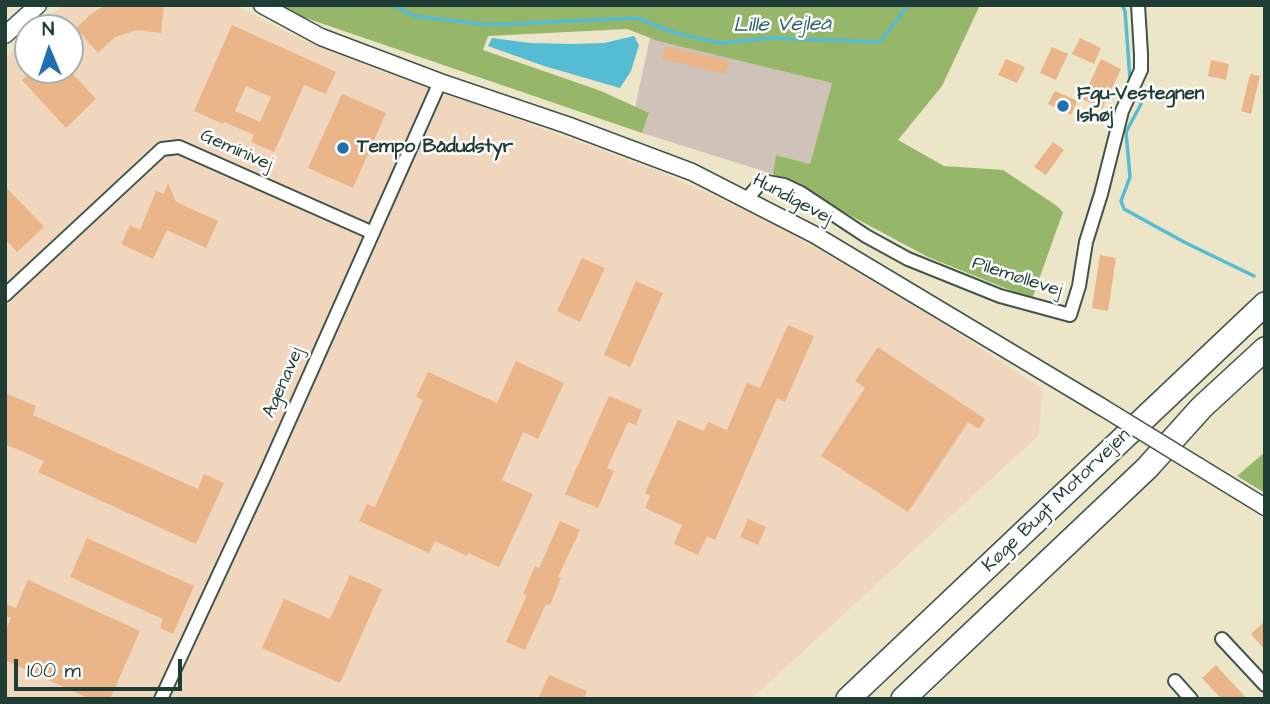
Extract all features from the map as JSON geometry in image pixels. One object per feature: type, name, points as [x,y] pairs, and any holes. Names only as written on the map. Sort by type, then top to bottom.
[{"type":"highway","name":"Køge Bugt Motorvejen","points":[[848,699],[1265,303]]},
{"type":"highway","name":"Køge Bugt Motorvejen","points":[[903,699],[1147,468],[1202,407],[1265,348]]},
{"type":"highway","points":[[1147,468],[1212,419],[1265,370]]},
{"type":"street","points":[[5,35],[38,5]]},
{"type":"street","name":"Hundigevej","points":[[262,5],[321,37],[692,172],[747,199],[815,235],[1265,507]]},
{"type":"street","name":"Pilemøllevej","points":[[747,199],[762,181],[784,185],[908,259],[1000,296],[1070,315],[1079,286],[1086,242],[1122,111],[1140,70],[1138,5]]},
{"type":"street","name":"Agenavej","points":[[162,699],[440,82]]},
{"type":"street","name":"Geminivej","points":[[5,295],[162,149],[179,147],[373,233]]},
{"type":"street","points":[[1222,639],[1265,685]]},
{"type":"street","points":[[1175,681],[1191,699]]},
{"type":"shaded area","points":[[63,5],[235,5],[292,35],[371,68],[660,172],[775,224],[933,317],[1042,389],[1039,435],[751,699],[5,699],[5,58],[14,50],[14,84],[84,84],[84,14],[53,14]]},
{"type":"shaded area","points":[[650,38],[832,83],[810,164],[776,155],[773,174],[642,133],[649,114],[635,107]]},
{"type":"green space","points":[[281,5],[980,5],[942,86],[898,140],[944,166],[1003,170],[1063,212],[1032,299],[928,257],[773,174],[776,155],[810,164],[832,83],[658,41],[627,29],[488,36],[483,50],[601,91],[649,113],[642,133],[300,16]]},
{"type":"green space","points":[[1265,452],[1265,493],[1237,476]]},
{"type":"water","points":[[634,36],[639,45],[631,71],[620,88],[488,46],[492,38],[530,43],[573,44],[604,43]]},
{"type":"building","points":[[108,5],[164,5],[161,33],[137,30],[115,37],[98,53],[84,37],[84,21]]},
{"type":"building","points":[[232,25],[336,72],[326,94],[304,85],[274,152],[251,142],[254,135],[194,111]],"holes":[[[246,86],[271,97],[260,122],[235,111]]]},
{"type":"building","points":[[1080,38],[1101,48],[1094,64],[1072,54]]},
{"type":"building","points":[[665,46],[729,61],[725,74],[662,59]]},
{"type":"building","points":[[1052,47],[1068,54],[1056,80],[1040,73]]},
{"type":"building","points":[[1006,59],[1025,67],[1017,83],[998,75]]},
{"type":"building","points":[[1101,59],[1121,69],[1102,109],[1082,99]]},
{"type":"building","points":[[1211,60],[1229,64],[1226,80],[1208,76]]},
{"type":"building","points":[[1250,74],[1260,76],[1251,114],[1241,111]]},
{"type":"building","points":[[26,84],[82,84],[96,99],[66,128]]},
{"type":"building","points":[[1055,91],[1077,101],[1071,115],[1048,104]]},
{"type":"building","points":[[342,94],[386,113],[353,188],[308,168]]},
{"type":"building","points":[[1053,142],[1064,150],[1046,175],[1034,167]]},
{"type":"building","points":[[168,183],[176,202],[218,221],[206,248],[167,230],[153,259],[121,244],[130,225],[140,230],[156,191],[164,194]]},
{"type":"building","points":[[5,186],[44,227],[17,252],[5,239]]},
{"type":"building","points":[[1100,255],[1116,258],[1108,311],[1092,308]]},
{"type":"building","points":[[582,258],[605,268],[580,322],[557,311]]},
{"type":"building","points":[[636,281],[663,293],[630,367],[604,355]]},
{"type":"building","points":[[788,325],[814,336],[785,402],[777,398],[715,540],[707,536],[698,555],[674,544],[682,525],[645,508],[650,496],[645,493],[678,420],[704,431],[708,422],[727,430],[747,383],[760,388]]},
{"type":"building","points":[[878,347],[985,419],[979,429],[968,422],[908,512],[821,456],[865,388],[855,381]]},
{"type":"building","points":[[516,361],[564,383],[538,439],[523,432],[502,480],[533,494],[499,567],[435,541],[429,553],[359,521],[367,504],[375,507],[423,400],[416,397],[428,372],[497,403]]},
{"type":"building","points":[[5,393],[36,406],[33,415],[198,489],[204,474],[224,483],[196,544],[38,472],[44,461],[5,444]]},
{"type":"building","points":[[609,396],[642,410],[636,425],[628,422],[607,468],[614,471],[598,508],[565,494]]},
{"type":"building","points":[[748,519],[766,527],[758,545],[740,537]]},
{"type":"building","points":[[560,521],[580,530],[558,577],[561,578],[550,605],[546,604],[525,650],[506,642],[527,595],[523,594],[535,566],[539,568]]},
{"type":"building","points":[[87,538],[194,586],[173,634],[160,628],[163,619],[70,577]]},
{"type":"building","points":[[350,575],[382,589],[340,683],[262,648],[284,599],[330,619]]},
{"type":"building","points":[[28,580],[140,631],[110,699],[90,699],[5,660],[5,631],[11,618],[5,616],[5,604],[16,608]]},
{"type":"building","points":[[1265,621],[1265,650],[1251,634]]},
{"type":"building","points":[[1216,665],[1247,699],[1222,699],[1202,678]]},
{"type":"building","points":[[549,675],[587,691],[584,699],[538,699]]},
{"type":"waterway","name":"Lille Vejleå","points":[[393,5],[414,16],[489,25],[636,18],[678,34],[720,43],[770,38],[880,42],[908,5]]},
{"type":"waterway","name":"Lille Vejleå","points":[[1122,5],[1125,11],[1132,82]]},
{"type":"waterway","name":"Lille Vejleå","points":[[1136,89],[1141,104],[1126,132],[1130,177],[1121,201],[1124,209],[1254,276]]},
{"type":"place","name":"Fgu-Vestegnen Ishøj","points":[[1063,106]]},
{"type":"place","name":"Tempo Bådudstyr","points":[[343,148]]}]
